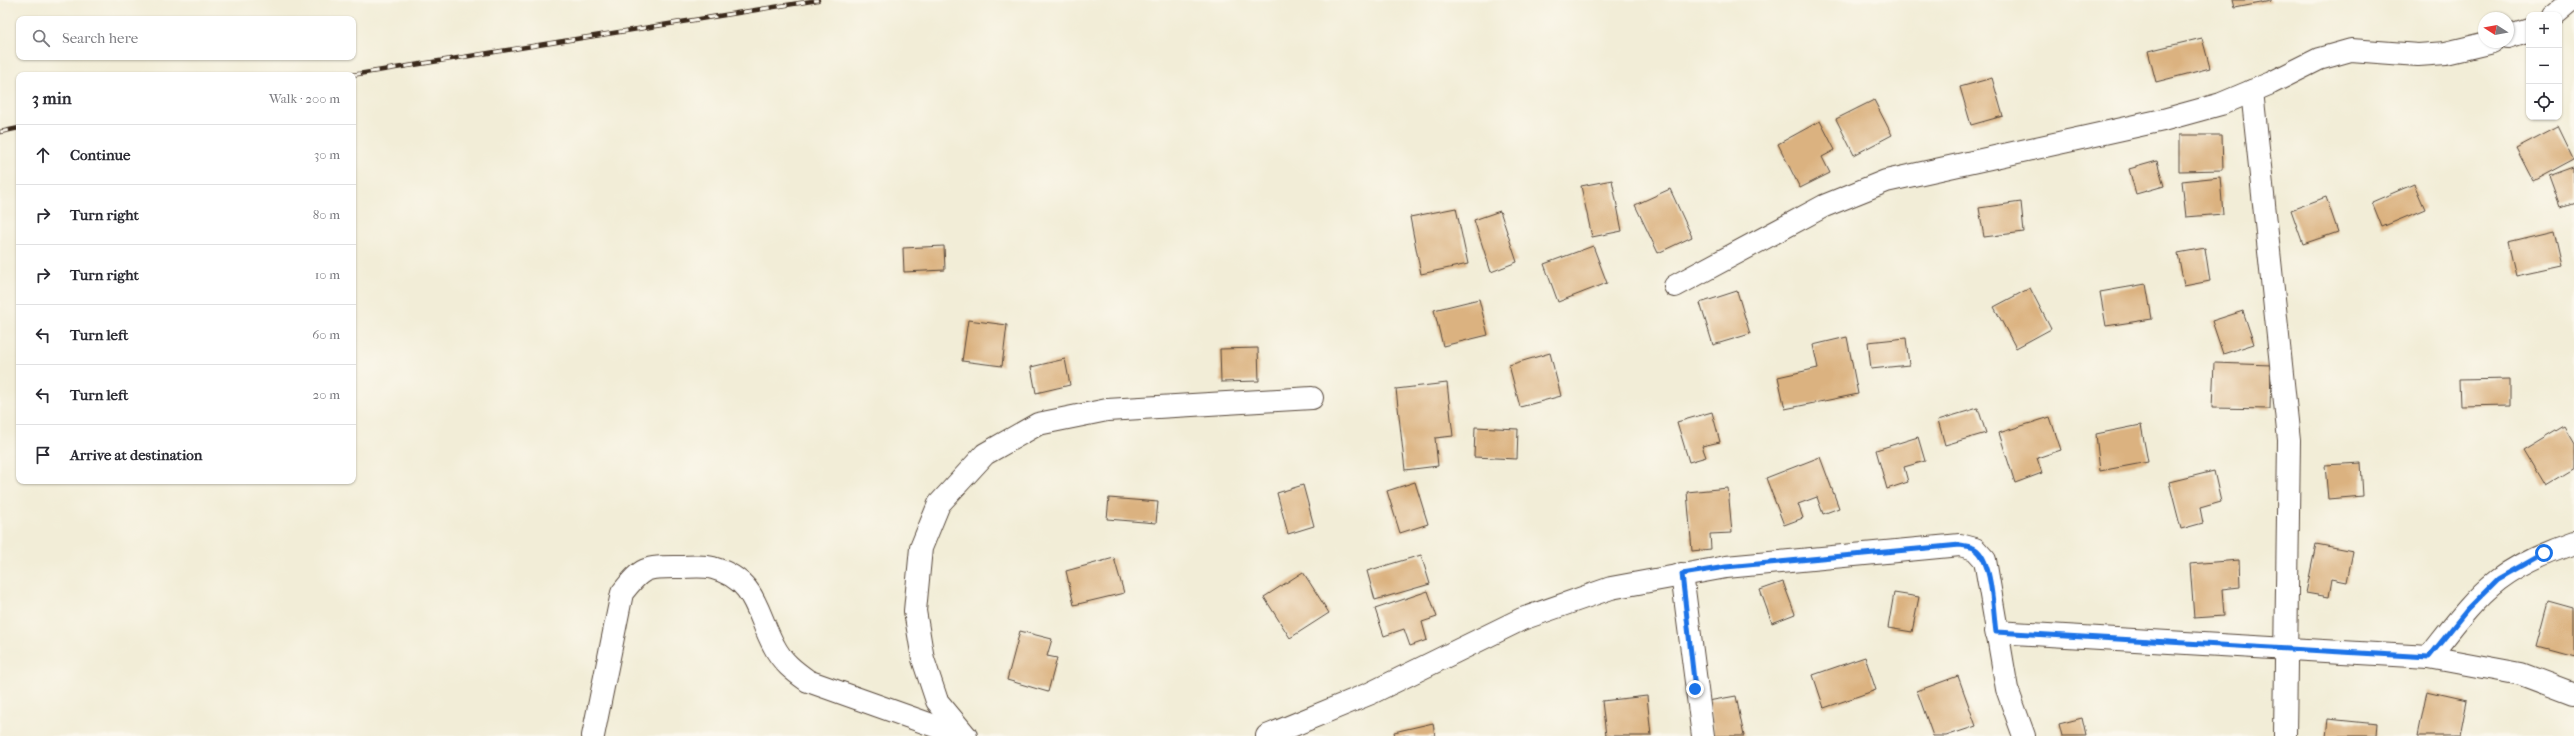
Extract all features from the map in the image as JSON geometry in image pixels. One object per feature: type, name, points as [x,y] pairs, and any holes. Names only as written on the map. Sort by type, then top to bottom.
[{"type":"street","points":[[2558,12],[2572,0]]},
{"type":"street","points":[[2514,35],[2526,31]]},
{"type":"street","points":[[1675,286],[1824,206],[1886,181],[2163,120],[2221,104],[2319,59],[2351,50],[2418,55],[2446,53],[2478,45]]},
{"type":"street","points":[[2252,91],[2289,440],[2285,736]]},
{"type":"street","points":[[966,736],[938,701],[923,660],[915,611],[921,548],[940,504],[986,454],[1038,424],[1107,410],[1312,398]]},
{"type":"street","points":[[2429,657],[2467,610],[2498,579],[2544,553],[2574,542]]},
{"type":"street","points":[[1266,736],[1371,693],[1522,620],[1611,588],[1726,567],[1960,545],[1976,549],[1985,560],[1989,572],[1996,632],[2007,689],[2024,736]]},
{"type":"street","points":[[593,736],[622,593],[635,576],[649,567],[712,568],[735,578],[751,593],[774,647],[788,666],[803,677],[963,736]]},
{"type":"street","points":[[1682,574],[1703,736]]},
{"type":"street","points":[[1996,632],[2286,651],[2429,657],[2522,674],[2574,694]]},
{"type":"building","points":[[2233,0],[2271,0],[2271,1],[2235,8]]},
{"type":"building","points":[[2202,38],[2210,68],[2156,82],[2148,51]]},
{"type":"building","points":[[1992,78],[2003,116],[1971,125],[1960,87]]},
{"type":"building","points":[[1874,100],[1892,135],[1854,155],[1836,119]]},
{"type":"building","points":[[1820,121],[1835,150],[1822,157],[1830,173],[1800,188],[1778,144]]},
{"type":"building","points":[[2558,126],[2574,159],[2533,181],[2516,148]]},
{"type":"building","points":[[2179,135],[2222,135],[2223,170],[2179,171]]},
{"type":"building","points":[[2157,161],[2164,186],[2136,194],[2129,169]]},
{"type":"building","points":[[2574,167],[2574,201],[2560,206],[2549,176]]},
{"type":"building","points":[[2220,177],[2223,214],[2186,217],[2182,181]]},
{"type":"building","points":[[1612,180],[1622,231],[1592,237],[1581,186]]},
{"type":"building","points":[[2414,184],[2425,209],[2382,227],[2372,202]]},
{"type":"building","points":[[1670,189],[1692,237],[1658,253],[1635,205]]},
{"type":"building","points":[[2326,197],[2338,232],[2303,244],[2291,210]]},
{"type":"building","points":[[2021,202],[2024,232],[1984,237],[1979,208]]},
{"type":"building","points":[[1456,208],[1468,264],[1421,274],[1410,217]]},
{"type":"building","points":[[1500,211],[1517,262],[1491,272],[1474,220]]},
{"type":"building","points":[[2554,231],[2562,266],[2516,276],[2508,242]]},
{"type":"building","points":[[944,246],[945,270],[904,272],[903,248]]},
{"type":"building","points":[[1593,246],[1607,283],[1558,302],[1544,264]]},
{"type":"building","points":[[2205,248],[2210,281],[2184,286],[2178,253]]},
{"type":"building","points":[[2146,284],[2152,319],[2106,326],[2100,292]]},
{"type":"building","points":[[2030,288],[2051,329],[2016,348],[1994,307]]},
{"type":"building","points":[[1737,291],[1750,334],[1713,345],[1700,303]]},
{"type":"building","points":[[1479,299],[1488,335],[1443,346],[1434,310]]},
{"type":"building","points":[[2243,311],[2254,344],[2223,354],[2212,321]]},
{"type":"building","points":[[968,320],[1007,325],[1002,366],[962,361]]},
{"type":"building","points":[[1847,337],[1858,394],[1785,409],[1778,377],[1818,368],[1813,345]]},
{"type":"building","points":[[1906,338],[1909,365],[1871,369],[1868,342]]},
{"type":"building","points":[[1258,348],[1259,381],[1221,382],[1220,349]]},
{"type":"building","points":[[1550,353],[1561,396],[1520,407],[1509,365]]},
{"type":"building","points":[[1065,359],[1070,385],[1036,393],[1031,367]]},
{"type":"building","points":[[2214,363],[2271,365],[2270,409],[2212,408]]},
{"type":"building","points":[[2510,379],[2510,405],[2460,406],[2459,380]]},
{"type":"building","points":[[1447,383],[1453,436],[1435,438],[1438,466],[1405,470],[1396,389]]},
{"type":"building","points":[[1978,408],[1986,433],[1945,445],[1938,420]]},
{"type":"building","points":[[1712,412],[1720,442],[1702,446],[1706,457],[1689,462],[1677,422]]},
{"type":"building","points":[[2050,417],[2061,450],[2037,458],[2042,473],[2015,483],[1999,433]]},
{"type":"building","points":[[2141,425],[2148,462],[2100,471],[2096,434]]},
{"type":"building","points":[[2564,426],[2574,443],[2574,468],[2544,486],[2523,451]]},
{"type":"building","points":[[1475,427],[1518,429],[1517,459],[1474,457]]},
{"type":"building","points":[[1918,437],[1925,461],[1904,467],[1908,482],[1887,489],[1876,450]]},
{"type":"building","points":[[1820,457],[1839,508],[1823,514],[1817,497],[1798,504],[1803,518],[1784,525],[1766,478]]},
{"type":"building","points":[[2361,463],[2363,496],[2328,499],[2325,465]]},
{"type":"building","points":[[2214,471],[2221,502],[2200,508],[2203,523],[2181,529],[2169,482]]},
{"type":"building","points":[[1415,482],[1428,524],[1400,533],[1387,491]]},
{"type":"building","points":[[1303,485],[1314,526],[1288,534],[1277,493]]},
{"type":"building","points":[[1728,488],[1732,533],[1710,534],[1711,549],[1692,551],[1687,492]]},
{"type":"building","points":[[1109,498],[1158,502],[1156,523],[1107,519]]},
{"type":"building","points":[[2316,544],[2353,551],[2347,582],[2332,579],[2329,597],[2306,593]]},
{"type":"building","points":[[1421,555],[1430,584],[1375,600],[1367,571]]},
{"type":"building","points":[[1114,558],[1124,593],[1074,605],[1066,571]]},
{"type":"building","points":[[2239,560],[2240,587],[2222,589],[2224,616],[2194,618],[2190,564]]},
{"type":"building","points":[[1303,572],[1329,613],[1290,638],[1264,597]]},
{"type":"building","points":[[1783,582],[1795,614],[1772,623],[1760,590]]},
{"type":"building","points":[[1428,591],[1437,617],[1422,622],[1427,640],[1410,646],[1404,629],[1384,636],[1375,609]]},
{"type":"building","points":[[1894,593],[1919,597],[1912,632],[1888,628]]},
{"type":"building","points":[[2549,601],[2574,608],[2574,656],[2537,646]]},
{"type":"building","points":[[1020,631],[1052,639],[1047,656],[1057,658],[1048,692],[1007,680]]},
{"type":"building","points":[[1865,657],[1876,690],[1824,708],[1813,675]]},
{"type":"building","points":[[1958,676],[1976,726],[1946,736],[1933,736],[1917,691]]},
{"type":"building","points":[[2427,691],[2467,700],[2460,736],[2418,736]]},
{"type":"building","points":[[1647,696],[1651,736],[1606,736],[1602,701]]},
{"type":"building","points":[[1736,696],[1744,736],[1714,736],[1708,701]]},
{"type":"building","points":[[2082,718],[2086,736],[2062,736],[2059,724]]},
{"type":"building","points":[[2328,719],[2377,724],[2376,736],[2326,736]]},
{"type":"building","points":[[1433,723],[1435,736],[1395,736],[1394,732]]},
{"type":"railway","points":[[356,74],[818,0]]},
{"type":"railway","points":[[0,132],[16,129]]},
{"type":"route","points":[[1695,689],[1682,574],[1726,567],[1960,545],[1976,549],[1985,560],[1989,572],[1996,632],[2286,651],[2429,657],[2467,610],[2498,579],[2544,553]]}]
